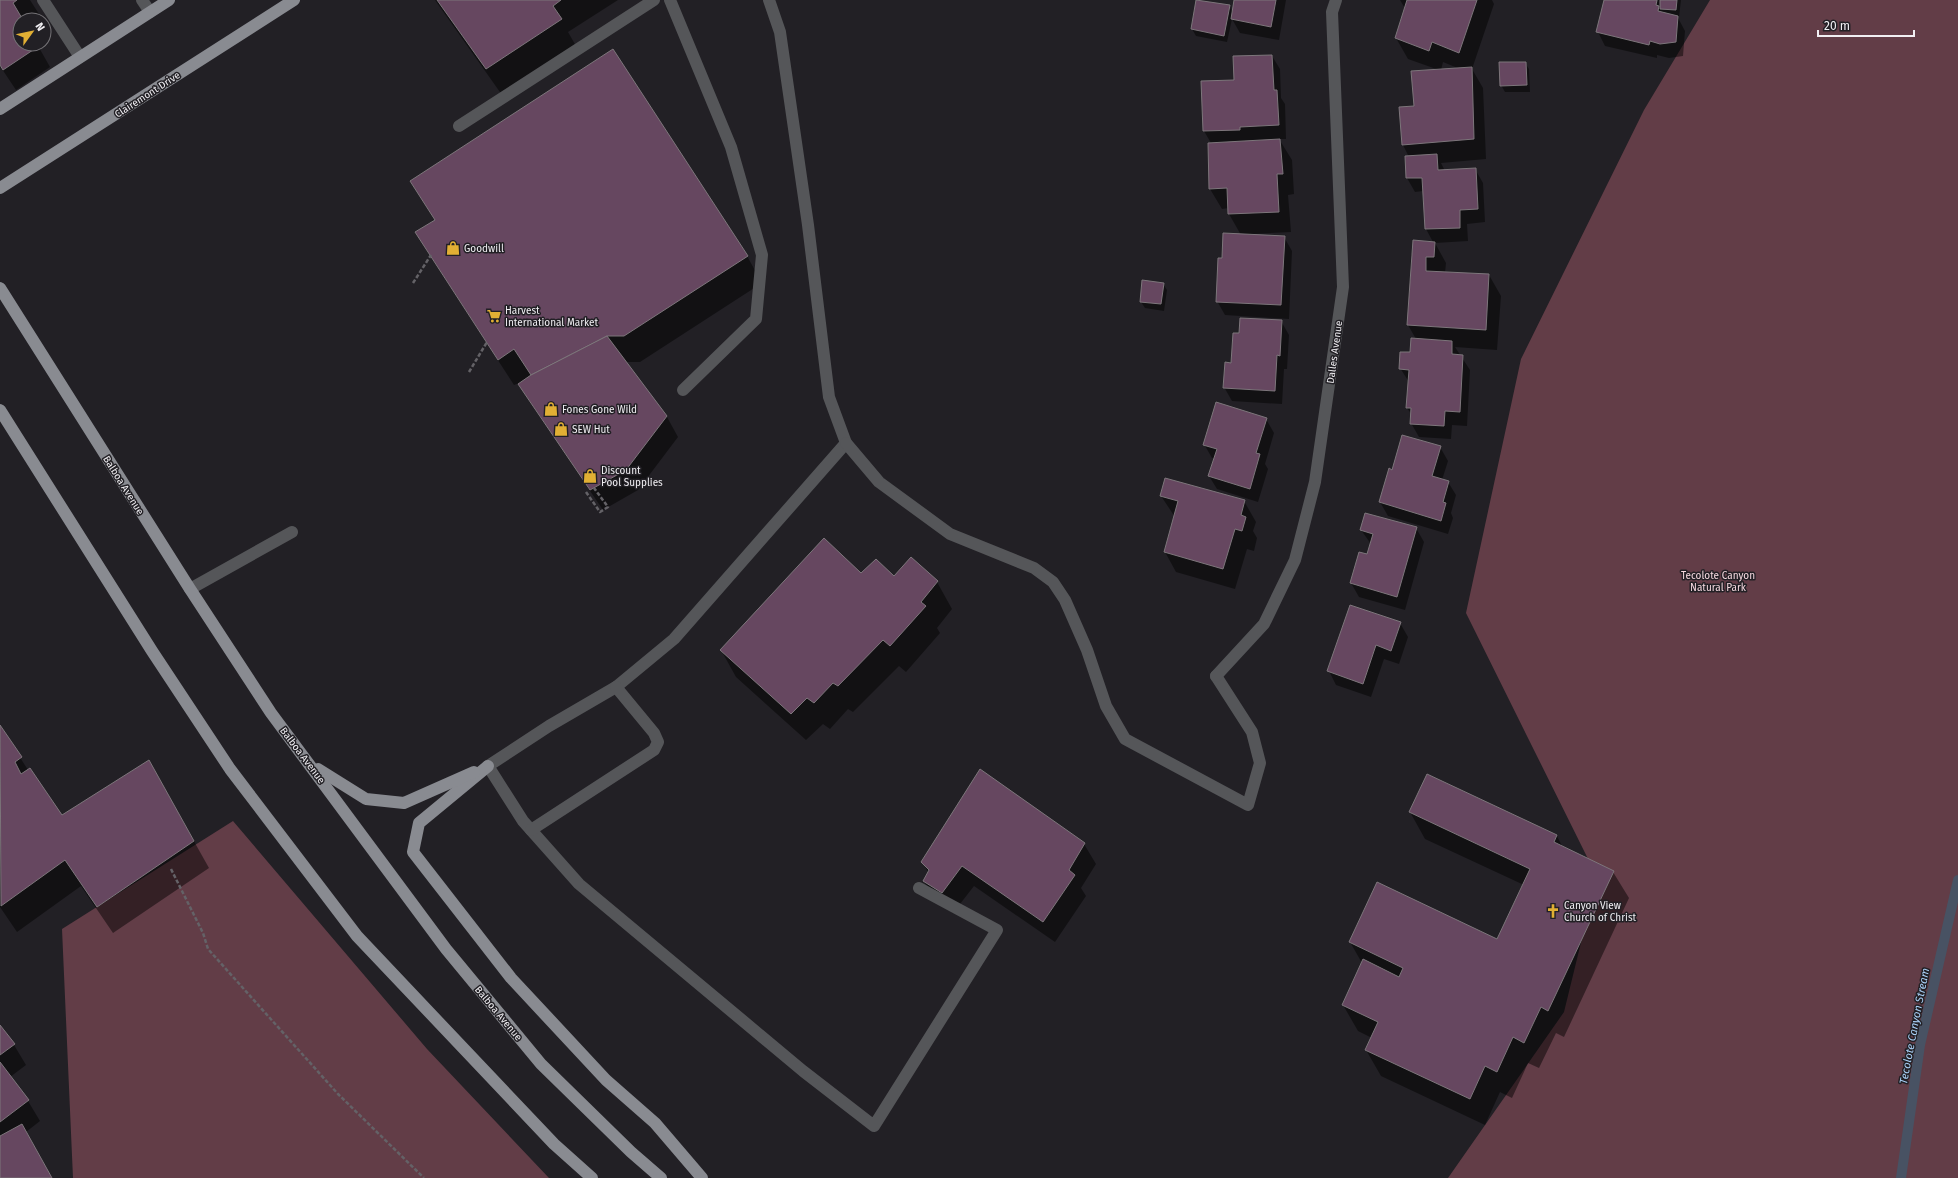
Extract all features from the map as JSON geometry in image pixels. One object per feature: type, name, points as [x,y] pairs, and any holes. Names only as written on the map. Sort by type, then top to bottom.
[{"type":"main road","points":[[0,109],[169,0]]},
{"type":"main road","name":"Clairemont Drive","points":[[0,188],[294,0]]},
{"type":"main road","name":"Balboa Avenue","points":[[0,288],[190,589],[272,713],[446,949],[541,1064],[631,1152],[661,1178]]},
{"type":"main road","points":[[0,410],[147,644],[230,769],[357,936],[554,1144],[592,1178]]},
{"type":"main road","points":[[311,765],[366,799],[404,803],[488,766]]},
{"type":"main road","points":[[488,766],[419,823],[413,852],[511,978],[606,1080],[655,1123],[702,1178]]},
{"type":"street","points":[[43,0],[80,57]]},
{"type":"street","points":[[142,0],[150,12]]},
{"type":"street","points":[[459,126],[654,0]]},
{"type":"street","points":[[670,0],[731,147],[762,255],[756,319],[683,390]]},
{"type":"street","points":[[769,0],[780,32],[808,225],[829,398],[846,443],[674,639],[616,687],[549,726],[488,766],[531,830],[579,884],[803,1071],[874,1126],[997,930],[919,888]]},
{"type":"street","name":"Dalles Avenue","points":[[846,443],[879,482],[950,534],[1034,568],[1053,582],[1065,600],[1087,650],[1106,706],[1125,739],[1248,805],[1260,763],[1252,732],[1216,676],[1264,624],[1295,560],[1315,482],[1343,287],[1332,12],[1336,0]]},
{"type":"street","points":[[190,589],[292,532]]},
{"type":"street","points":[[531,830],[654,750],[658,742],[654,733],[616,687]]},
{"type":"path","points":[[413,283],[431,256]]},
{"type":"path","points":[[469,372],[487,342]]},
{"type":"path","points":[[586,492],[600,512],[608,507],[594,488]]},
{"type":"path","points":[[171,869],[203,933],[208,949],[338,1094],[424,1178]]},
{"type":"green space","name":"Tecolote Canyon Natural Park","points":[[1710,0],[1958,0],[1958,1178],[1448,1178],[1564,1012],[1597,877],[1466,613],[1521,359],[1644,110]]},
{"type":"green space","points":[[233,821],[427,1049],[549,1178],[73,1178],[62,929]]},
{"type":"building","points":[[0,0],[17,0],[13,3],[18,12],[12,12],[12,52],[30,52],[3,70],[0,65]]},
{"type":"building","points":[[437,0],[561,0],[553,6],[562,19],[486,69]]},
{"type":"building","points":[[1196,0],[1230,5],[1224,36],[1191,29]]},
{"type":"building","points":[[1234,0],[1276,0],[1271,27],[1231,19]]},
{"type":"building","points":[[1407,0],[1477,0],[1459,53],[1432,42],[1429,51],[1395,38]]},
{"type":"building","points":[[1604,0],[1657,0],[1656,5],[1659,6],[1658,11],[1678,16],[1676,42],[1660,44],[1650,41],[1649,45],[1596,32]]},
{"type":"building","points":[[1660,0],[1677,0],[1676,10],[1660,9]]},
{"type":"building","points":[[613,49],[748,256],[624,336],[607,336],[531,375],[514,349],[498,360],[415,232],[435,220],[410,181]]},
{"type":"building","points":[[1272,55],[1274,90],[1277,90],[1279,125],[1240,127],[1240,130],[1203,131],[1201,81],[1234,80],[1233,56]]},
{"type":"building","points":[[1499,62],[1526,62],[1527,85],[1500,86]]},
{"type":"building","points":[[1472,67],[1474,139],[1402,145],[1399,107],[1414,106],[1411,71]]},
{"type":"building","points":[[1280,139],[1283,174],[1277,174],[1279,212],[1228,214],[1227,188],[1209,189],[1208,143]]},
{"type":"building","points":[[1437,154],[1438,170],[1476,168],[1478,209],[1460,210],[1460,228],[1425,229],[1422,178],[1406,178],[1405,156]]},
{"type":"building","points":[[1223,233],[1285,236],[1281,305],[1216,302],[1218,258],[1222,258]]},
{"type":"building","points":[[1413,240],[1435,242],[1434,257],[1426,257],[1426,271],[1489,274],[1486,330],[1407,325]]},
{"type":"building","points":[[1142,280],[1164,283],[1161,304],[1140,302]]},
{"type":"building","points":[[1240,318],[1282,320],[1280,356],[1277,355],[1275,391],[1223,388],[1225,362],[1231,363],[1233,333],[1239,333]]},
{"type":"building","points":[[607,336],[667,416],[626,470],[590,490],[518,384],[531,375]]},
{"type":"building","points":[[1411,338],[1452,341],[1452,354],[1463,355],[1460,412],[1445,411],[1444,426],[1410,424],[1411,408],[1406,408],[1409,370],[1399,369],[1400,352],[1410,352]]},
{"type":"building","points":[[1216,402],[1267,418],[1256,453],[1260,454],[1250,489],[1208,476],[1217,449],[1203,445]]},
{"type":"building","points":[[1402,435],[1441,446],[1432,476],[1449,481],[1443,502],[1446,503],[1441,521],[1379,502],[1389,468],[1392,470]]},
{"type":"building","points":[[1165,478],[1245,500],[1241,515],[1246,517],[1242,531],[1235,529],[1223,569],[1164,552],[1178,501],[1160,496]]},
{"type":"building","points":[[1365,513],[1417,527],[1397,597],[1350,583],[1359,552],[1367,554],[1373,534],[1360,530]]},
{"type":"building","points":[[824,538],[861,573],[876,559],[894,576],[911,557],[938,581],[921,602],[926,606],[890,646],[883,640],[838,686],[833,683],[814,703],[807,698],[791,714],[720,650]]},
{"type":"building","points":[[1350,605],[1401,622],[1391,651],[1376,645],[1363,684],[1327,671]]},
{"type":"building","points":[[0,725],[22,757],[15,762],[21,774],[30,768],[62,815],[149,760],[194,841],[97,907],[65,860],[1,906]]},
{"type":"building","points":[[980,769],[1085,843],[1069,870],[1075,875],[1043,922],[962,866],[942,893],[923,881],[929,870],[921,862]]},
{"type":"building","name":"Canyon View Church of Christ","points":[[1427,774],[1557,835],[1554,842],[1614,871],[1548,1011],[1541,1007],[1524,1043],[1513,1037],[1497,1072],[1485,1066],[1470,1099],[1365,1050],[1378,1022],[1342,1005],[1363,959],[1399,977],[1403,968],[1349,942],[1377,882],[1497,939],[1530,869],[1409,812]]},
{"type":"building","points":[[0,1025],[15,1044],[0,1055]]},
{"type":"building","points":[[0,1062],[29,1100],[0,1122]]},
{"type":"building","points":[[22,1124],[52,1178],[0,1178],[0,1136]]},
{"type":"waterway","name":"Tecolote Canyon Stream","points":[[1901,1178],[1920,1045],[1958,880]]},
{"type":"place","name":"Goodwill","points":[[453,248]]},
{"type":"place","name":"Harvest International Market","points":[[494,316]]},
{"type":"place","name":"Fones Gone Wild","points":[[551,409]]},
{"type":"place","name":"SEW Hut","points":[[561,429]]},
{"type":"place","name":"Discount Pool Supplies","points":[[590,476]]},
{"type":"place","name":"Canyon View Church of Christ","points":[[1553,911]]}]
